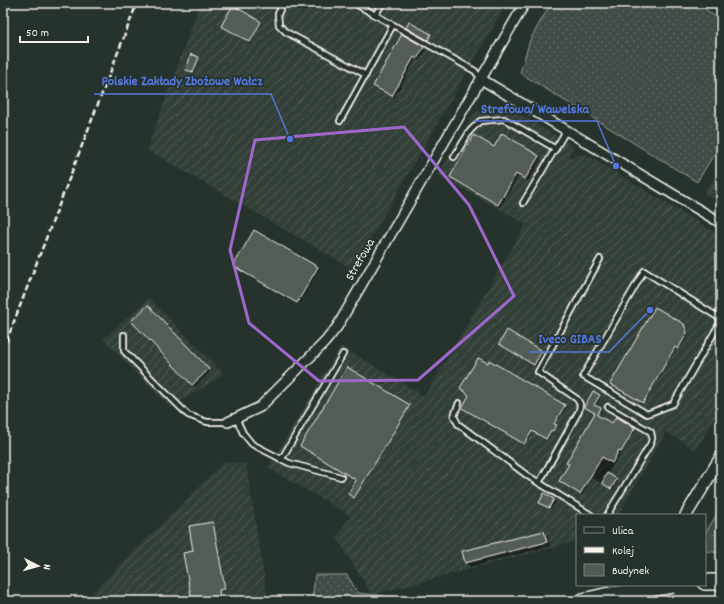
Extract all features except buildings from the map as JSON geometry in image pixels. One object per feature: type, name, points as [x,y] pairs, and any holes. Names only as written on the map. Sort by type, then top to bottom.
[{"type":"highway","points":[[706,582],[721,582]]},
{"type":"highway","points":[[583,601],[667,586]]},
{"type":"street","name":"Strefowa","points":[[228,422],[260,407],[337,328],[525,3]]},
{"type":"street","points":[[481,79],[721,223]]},
{"type":"street","points":[[687,514],[721,456]]},
{"type":"street","points":[[636,601],[645,586]]},
{"type":"lane","points":[[283,3],[278,14],[279,25],[286,32],[366,75]]},
{"type":"lane","points":[[354,3],[475,71],[481,79]]},
{"type":"lane","points":[[375,15],[383,3]]},
{"type":"lane","points":[[340,121],[393,25]]},
{"type":"lane","points":[[454,157],[470,131],[480,121],[504,119],[556,149]]},
{"type":"lane","points":[[523,203],[566,130]]},
{"type":"lane","points":[[539,483],[579,411],[580,404],[577,399],[538,372],[600,259]]},
{"type":"lane","points":[[644,271],[721,320],[673,404],[648,414],[583,376],[644,271]]},
{"type":"lane","points":[[124,335],[124,351],[188,415],[207,422],[228,422]]},
{"type":"lane","points":[[281,460],[343,354]]},
{"type":"lane","points":[[459,403],[454,416],[458,424],[539,483],[589,514]]},
{"type":"lane","points":[[608,407],[651,432],[652,438],[608,514]]},
{"type":"lane","points":[[236,418],[243,433],[252,444],[281,460],[341,477]]},
{"type":"highlighted area","points":[[404,127],[469,205],[514,296],[418,380],[319,381],[249,323],[230,250],[255,140]]},
{"type":"shaded area","points":[[200,3],[507,3],[353,269],[147,150]]},
{"type":"shaded area","points":[[504,105],[573,146],[568,157],[585,154],[721,236],[721,407],[696,450],[666,432],[619,514],[576,514],[576,541],[372,595],[336,537],[351,516],[268,468],[341,346],[425,396],[526,224],[438,175],[474,113]]},
{"type":"shaded area","points":[[721,166],[721,203],[704,193]]},
{"type":"shaded area","points":[[149,298],[224,374],[171,408],[103,339]]},
{"type":"shaded area","points":[[224,462],[246,463],[268,601],[92,601],[86,599]]},
{"type":"green space","points":[[551,3],[699,3],[721,21],[721,143],[697,182],[520,73],[530,40]]},
{"type":"green space","points":[[721,507],[721,553],[706,551],[706,532]]},
{"type":"green space","points":[[315,575],[347,575],[358,593],[401,598],[401,601],[312,601]]},
{"type":"railway","points":[[3,350],[137,3]]},
{"type":"place","name":"Polskie Zakłady Zbożowe Wałcz","points":[[290,139]]},
{"type":"place","name":"Strefowa/ Wawelska","points":[[616,166]]},
{"type":"place","name":"Iveco GIBAS","points":[[650,310]]}]
